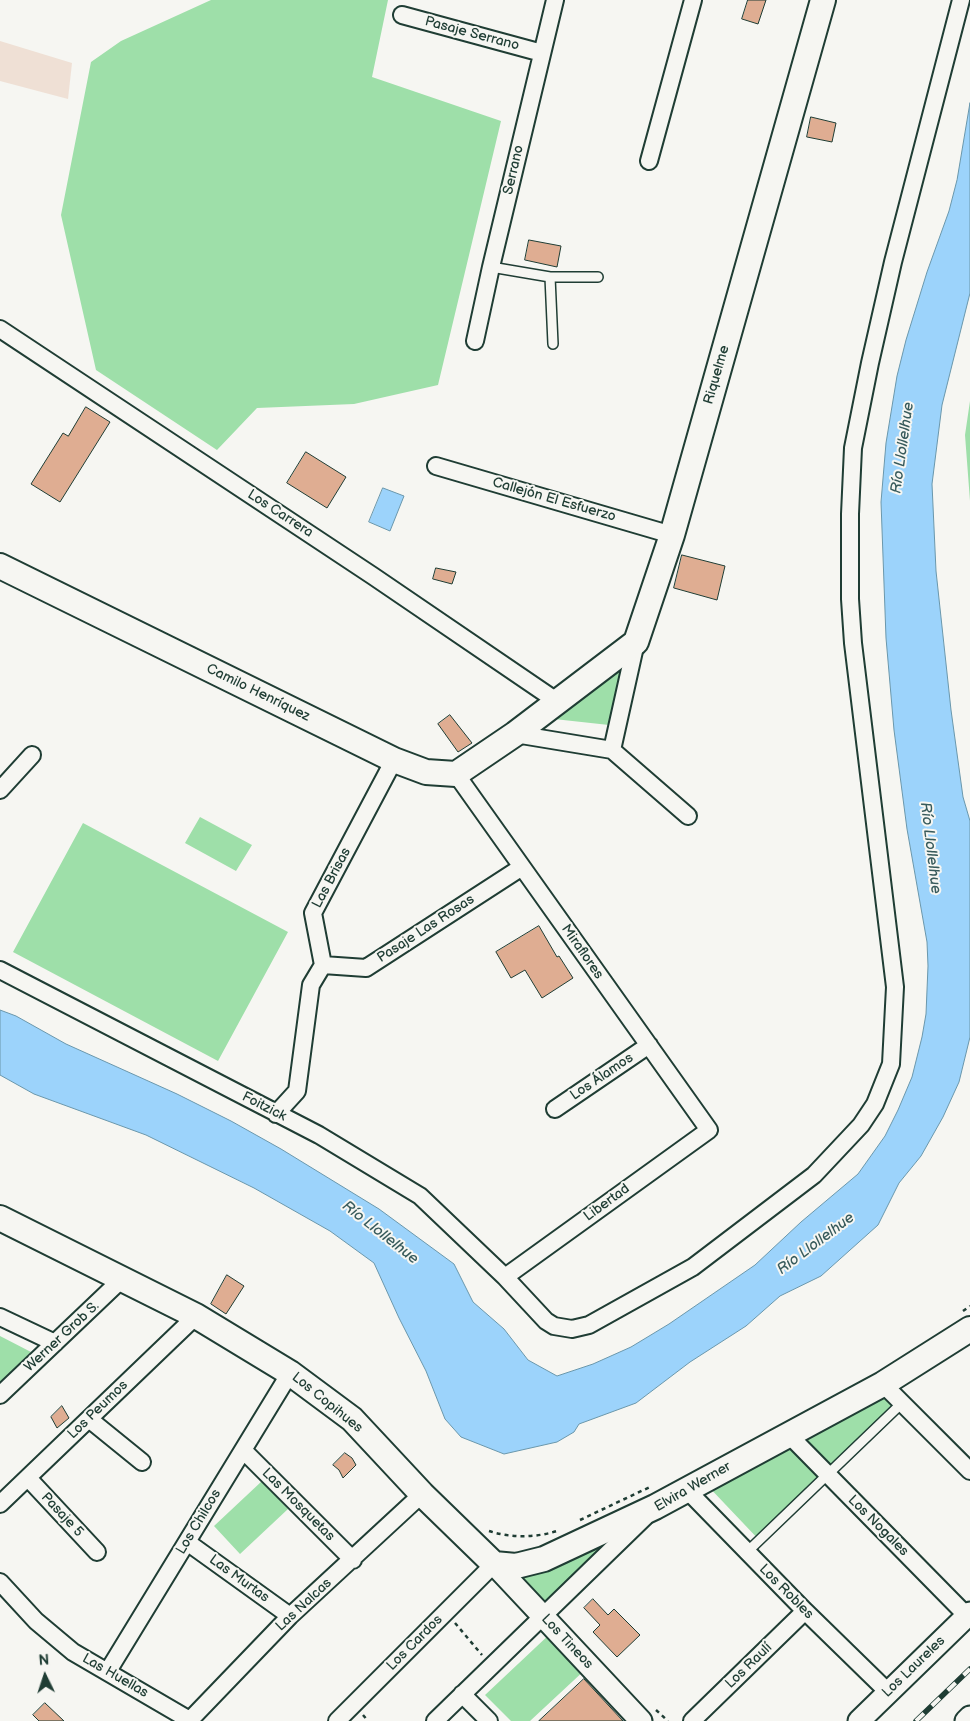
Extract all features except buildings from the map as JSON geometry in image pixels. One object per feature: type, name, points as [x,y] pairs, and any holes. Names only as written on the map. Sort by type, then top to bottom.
[{"type":"main road","name":"Riquelme","points":[[636,642],[672,534],[822,0]]},
{"type":"main road","name":"Camilo Henríquez","points":[[0,566],[394,760],[426,772],[456,774]]},
{"type":"main road","points":[[456,774],[515,734],[636,642]]},
{"type":"main road","name":"Los Copihues","points":[[0,1218],[196,1316],[290,1373],[352,1420],[422,1494],[494,1564]]},
{"type":"main road","name":"Elvira Werner","points":[[655,1507],[883,1384],[966,1321]]},
{"type":"main road","points":[[494,1564],[516,1566],[544,1558],[655,1507]]},
{"type":"street","name":"Serrano","points":[[475,341],[555,0]]},
{"type":"street","points":[[649,161],[693,0]]},
{"type":"street","name":"Foitzick","points":[[0,970],[320,1135],[420,1196],[505,1277],[539,1315],[554,1326],[572,1329],[589,1325],[693,1268],[814,1175],[861,1125],[876,1104],[891,1064],[895,987],[853,643],[850,599],[850,514],[853,448],[893,262],[961,0]]},
{"type":"street","name":"Pasaje Serrano","points":[[402,15],[542,53]]},
{"type":"street","name":"Los Carrera","points":[[0,329],[373,576],[558,702]]},
{"type":"street","name":"Callejón El Esfuerzo","points":[[436,466],[672,534]]},
{"type":"street","name":"Riquelme","points":[[612,750],[636,642]]},
{"type":"street","points":[[515,734],[612,750],[688,816]]},
{"type":"street","points":[[0,790],[32,755]]},
{"type":"street","name":"Las Brisas","points":[[323,964],[314,913],[394,760]]},
{"type":"street","name":"Miraflores","points":[[456,774],[709,1130]]},
{"type":"street","name":"Pasaje Las Rosas","points":[[323,964],[366,968],[522,867]]},
{"type":"street","points":[[276,1114],[297,1091],[311,985],[323,964]]},
{"type":"street","name":"Los Álamos","points":[[555,1108],[649,1045]]},
{"type":"street","name":"Libertad","points":[[505,1277],[709,1130]]},
{"type":"street","name":"Werner Grob S.","points":[[0,1395],[123,1278]]},
{"type":"street","name":"Los Peumos","points":[[0,1504],[196,1316]]},
{"type":"street","points":[[0,1317],[55,1344]]},
{"type":"street","name":"Los Chilcos","points":[[108,1671],[290,1373]]},
{"type":"street","points":[[883,1384],[970,1471]]},
{"type":"street","points":[[89,1419],[142,1462]]},
{"type":"street","name":"Los Nogales","points":[[788,1435],[968,1615]]},
{"type":"street","name":"Las Mosquetas","points":[[243,1450],[353,1560]]},
{"type":"street","name":"Pasaje 5","points":[[28,1478],[97,1552]]},
{"type":"street","name":"Los Robles","points":[[686,1490],[888,1692]]},
{"type":"street","name":"Las Nalcas","points":[[191,1721],[290,1616],[353,1560],[422,1494]]},
{"type":"street","name":"Elvira Werner","points":[[435,1721],[655,1507]]},
{"type":"street","name":"Las Murtas","points":[[187,1542],[290,1616]]},
{"type":"street","name":"Los Cardos","points":[[337,1721],[494,1564]]},
{"type":"street","name":"Los Tineos","points":[[494,1564],[641,1721]]},
{"type":"street","name":"Las Huellas","points":[[0,1582],[36,1621],[73,1652],[191,1721]]},
{"type":"street","name":"Los Raulí","points":[[692,1721],[805,1611]]},
{"type":"street","name":"Los Laureles","points":[[859,1721],[968,1615]]},
{"type":"street","points":[[462,1694],[489,1721]]},
{"type":"street","points":[[966,1721],[970,1717]]},
{"type":"lane","points":[[491,267],[550,278],[598,278]]},
{"type":"lane","points":[[550,278],[553,344]]},
{"type":"lane","points":[[747,1552],[902,1402]]},
{"type":"path","points":[[966,1321],[970,1306]]},
{"type":"path","points":[[577,1522],[659,1482]]},
{"type":"path","points":[[488,1531],[511,1536],[527,1536],[559,1530]]},
{"type":"path","points":[[446,1612],[491,1666]]},
{"type":"shaded area","points":[[0,41],[72,63],[68,99],[0,81]]},
{"type":"green space","points":[[211,0],[388,0],[372,77],[501,121],[438,385],[354,404],[257,408],[217,450],[96,370],[61,215],[91,62],[121,41]]},
{"type":"green space","points":[[970,401],[970,501],[965,435]]},
{"type":"green space","points":[[623,664],[609,725],[554,719]]},
{"type":"green space","points":[[200,817],[252,845],[236,871],[185,843]]},
{"type":"green space","points":[[83,823],[288,932],[218,1061],[13,952]]},
{"type":"green space","points":[[0,1336],[31,1352],[0,1382]]},
{"type":"green space","points":[[890,1384],[908,1404],[762,1543],[706,1484]]},
{"type":"green space","points":[[262,1481],[288,1509],[240,1554],[214,1526]]},
{"type":"green space","points":[[626,1530],[547,1604],[522,1576]]},
{"type":"green space","points":[[552,1632],[587,1668],[530,1721],[511,1721],[485,1695]]},
{"type":"water","name":"Río Llollelhue","points":[[970,103],[970,293],[942,405],[932,484],[936,571],[951,710],[963,797],[970,821],[970,1037],[959,1082],[943,1117],[921,1156],[899,1183],[878,1225],[821,1276],[780,1296],[746,1326],[690,1362],[636,1403],[579,1424],[574,1432],[557,1442],[504,1454],[461,1437],[445,1419],[426,1371],[374,1263],[330,1231],[254,1188],[146,1135],[34,1094],[0,1075],[0,1010],[16,1016],[66,1044],[177,1094],[231,1121],[379,1209],[454,1264],[473,1302],[504,1329],[528,1360],[557,1376],[593,1364],[631,1347],[669,1324],[755,1265],[801,1222],[858,1174],[885,1136],[898,1110],[912,1077],[926,1014],[927,942],[907,829],[894,730],[886,638],[881,502],[886,443],[897,376],[927,272],[949,211],[957,180]]},
{"type":"water","points":[[383,488],[404,496],[390,531],[369,522]]},
{"type":"railway","points":[[916,1721],[970,1669]]}]
